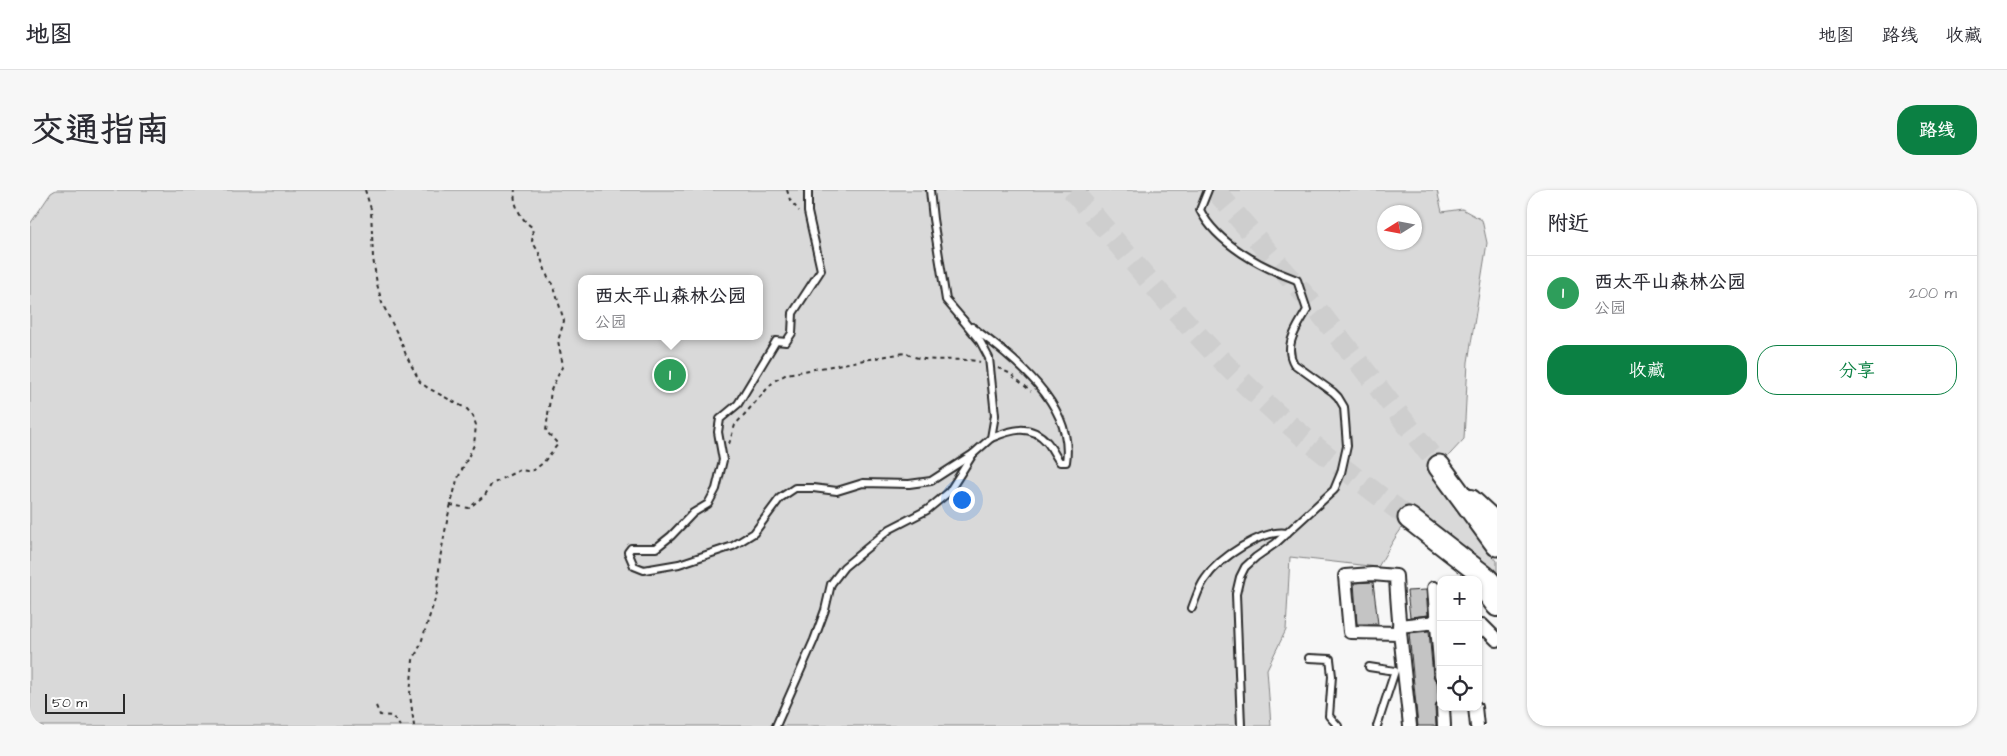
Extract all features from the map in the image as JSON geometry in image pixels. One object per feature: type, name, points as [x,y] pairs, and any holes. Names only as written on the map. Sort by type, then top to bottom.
[{"type":"highway","points":[[1444,473],[1497,545]]},
{"type":"highway","points":[[1409,518],[1485,577],[1497,590]]},
{"type":"main road","points":[[1444,473],[1497,524]]},
{"type":"main road","points":[[1450,550],[1473,576]]},
{"type":"main road","points":[[1482,586],[1497,606]]},
{"type":"street","points":[[1410,726],[1400,629],[1396,576],[1372,574],[1345,576],[1350,632],[1400,629],[1437,622],[1434,588]]},
{"type":"street","points":[[1482,625],[1497,640]]},
{"type":"street","points":[[1443,711],[1444,726]]},
{"type":"street","points":[[1475,711],[1477,726]]},
{"type":"lane","points":[[808,190],[808,212],[821,270],[793,313],[792,333],[786,342],[776,341],[738,404],[720,419],[718,432],[723,460],[716,489],[708,504],[693,513],[656,548],[631,548],[628,552],[634,566],[644,570],[679,564],[734,546],[754,533],[780,498],[796,488],[837,491],[863,484],[909,484],[931,481],[973,454],[991,438],[1010,430],[1030,430],[1047,442],[1060,462],[1066,462],[1068,449],[1062,424],[1040,385],[1008,354],[962,319]]},
{"type":"lane","points":[[930,190],[946,300],[980,341],[989,358],[996,415],[991,438]]},
{"type":"lane","points":[[1208,190],[1200,210],[1206,223],[1247,258],[1297,280],[1307,310],[1290,342],[1290,357],[1294,364],[1338,397],[1344,408],[1347,446],[1341,473],[1334,490],[1288,533],[1256,556],[1240,577],[1236,594],[1241,726]]},
{"type":"lane","points":[[776,726],[814,640],[825,610],[831,584],[844,567],[890,529],[927,510],[949,492],[973,454]]},
{"type":"lane","points":[[1192,608],[1204,580],[1213,568],[1236,550],[1278,531],[1288,533]]},
{"type":"lane","points":[[1309,658],[1330,659],[1332,676],[1328,716],[1338,726]]},
{"type":"lane","points":[[1369,667],[1395,671],[1378,726]]},
{"type":"path","points":[[365,190],[371,209],[374,258],[382,303],[406,355],[420,382],[467,409],[473,416],[476,425],[474,445],[457,480],[450,505],[440,558],[437,593],[420,646],[412,660],[410,694],[414,726]]},
{"type":"path","points":[[450,505],[469,508],[485,495],[491,485],[501,479],[520,470],[527,472],[534,470],[543,463],[558,444],[546,431],[551,390],[563,365],[558,341],[564,321],[553,284],[548,278],[539,253],[532,241],[532,227],[528,225],[519,212],[513,198],[515,190]]},
{"type":"path","points":[[723,460],[736,425],[774,381],[787,374],[907,353],[913,358],[968,358],[990,363],[1009,373],[1034,393],[1048,400]]},
{"type":"path","points":[[376,706],[380,715],[392,716],[400,726]]},
{"type":"shaded area","points":[[56,190],[1437,190],[1442,212],[1462,209],[1482,220],[1487,243],[1468,362],[1464,439],[1431,472],[1497,561],[1497,580],[1419,511],[1406,523],[1378,567],[1290,557],[1286,630],[1267,669],[1271,726],[30,726],[30,224],[51,193]]},
{"type":"building","points":[[1373,582],[1378,624],[1357,624],[1354,583]]},
{"type":"building","points":[[1426,590],[1428,615],[1410,617],[1407,591]]},
{"type":"building","points":[[1429,631],[1433,676],[1437,682],[1436,726],[1418,726],[1409,633]]},
{"type":"tunnel","points":[[1072,190],[1164,298],[1236,375],[1296,431],[1409,518]]},
{"type":"tunnel","points":[[1215,190],[1321,314],[1439,466]]},
{"type":"place","name":"西太平山森林公园","points":[[670,375]]}]
